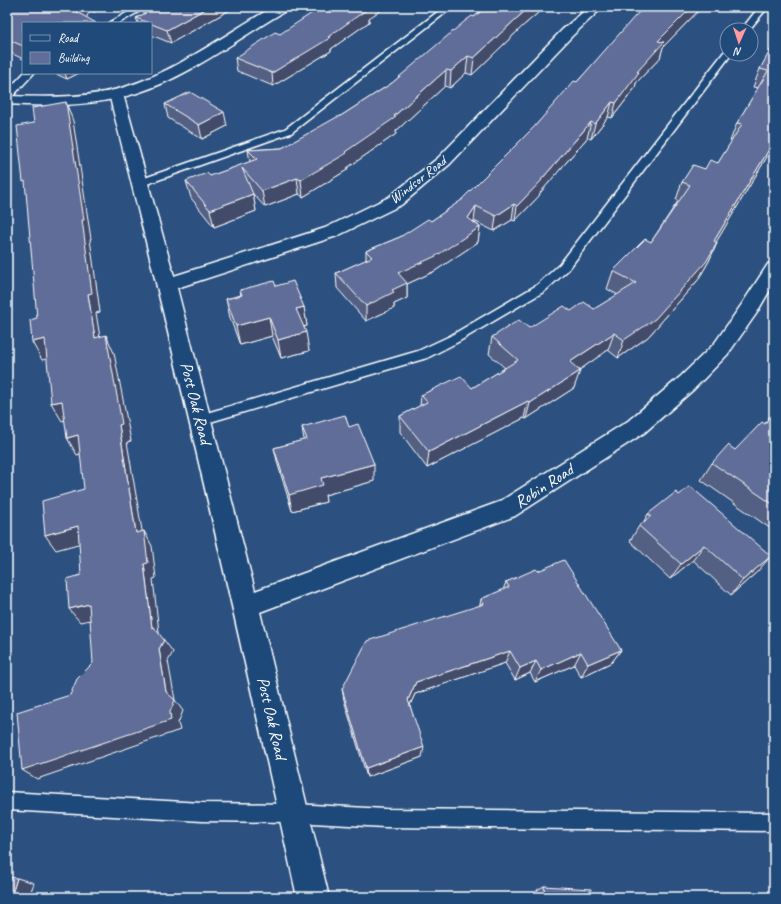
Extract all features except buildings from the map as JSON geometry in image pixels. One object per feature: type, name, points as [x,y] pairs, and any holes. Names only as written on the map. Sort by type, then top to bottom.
[{"type":"street","points":[[7,100],[32,102],[75,100],[116,94],[152,82],[196,60],[282,7]]},
{"type":"street","name":"Windsor Road","points":[[167,285],[331,232],[395,200],[444,161],[567,34],[598,7]]},
{"type":"street","name":"Post Oak Road","points":[[116,94],[167,285],[246,606],[313,897]]},
{"type":"street","name":"Robin Road","points":[[246,606],[507,509],[636,427],[687,383],[721,349],[749,309],[774,268]]},
{"type":"lane","points":[[114,22],[143,7]]},
{"type":"lane","points":[[140,183],[288,131],[449,7]]},
{"type":"lane","points":[[751,22],[764,7]]},
{"type":"lane","points":[[200,420],[422,355],[454,339],[541,288],[564,268],[721,62]]},
{"type":"lane","points":[[7,97],[28,74]]},
{"type":"lane","points":[[7,801],[202,812],[294,813],[385,818],[774,822]]}]
